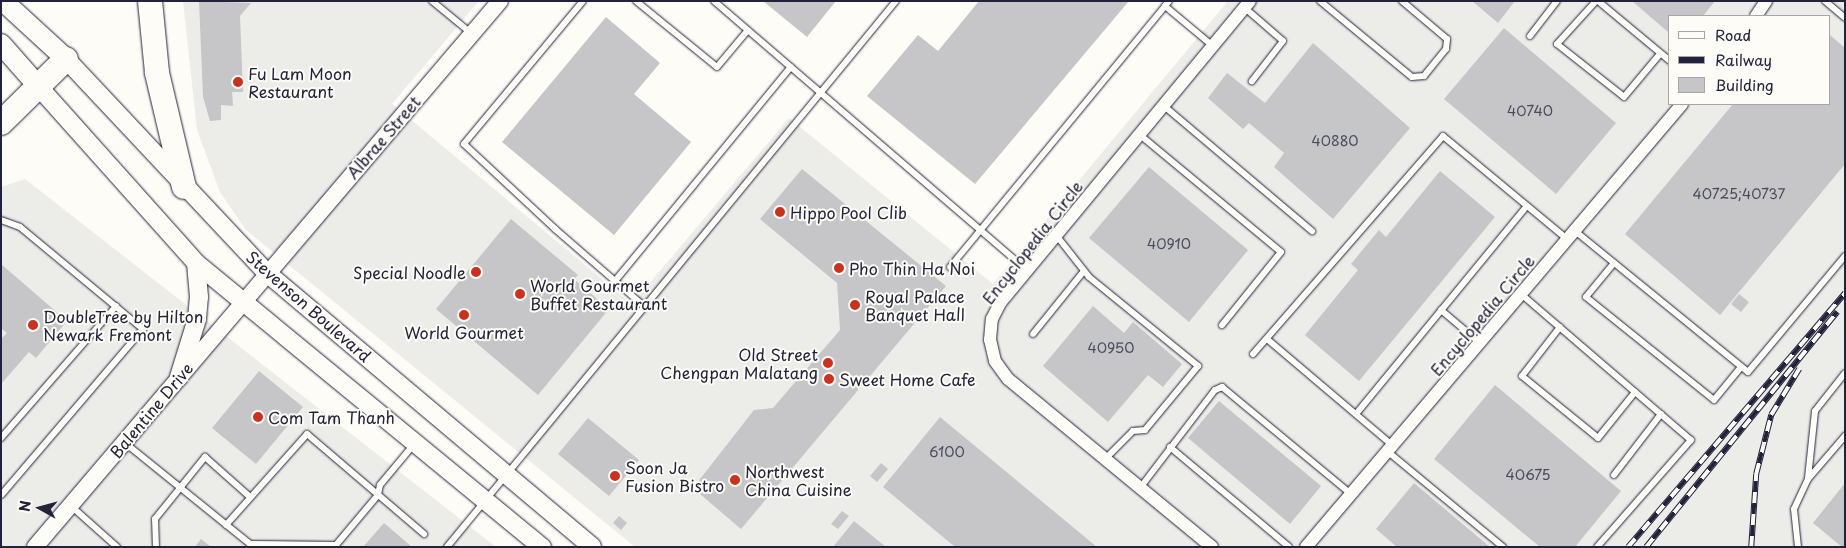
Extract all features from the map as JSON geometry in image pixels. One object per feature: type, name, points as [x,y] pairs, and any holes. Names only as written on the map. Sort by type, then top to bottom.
[{"type":"highway","points":[[150,1],[157,73],[184,187]]},
{"type":"highway","points":[[1,123],[66,59]]},
{"type":"main road","name":"Stevenson Boulevard","points":[[3,1],[66,59],[184,187],[267,273],[592,547]]},
{"type":"main road","points":[[1,44],[196,263],[542,547]]},
{"type":"main road","points":[[180,377],[197,319],[199,297],[196,263]]},
{"type":"street","name":"Albrae Street","points":[[267,273],[500,1]]},
{"type":"street","points":[[1757,15],[1766,1]]},
{"type":"street","name":"Encyclopedia Circle","points":[[1212,547],[1008,379],[996,361],[990,340],[992,319],[1000,303],[1248,5]]},
{"type":"street","name":"Encyclopedia Circle","points":[[1306,547],[1681,105]]},
{"type":"street","name":"Balentine Drive","points":[[35,547],[267,273]]},
{"type":"lane","points":[[432,1],[472,34]]},
{"type":"lane","points":[[583,1],[464,144],[644,306]]},
{"type":"lane","points":[[636,1],[717,67],[748,30]]},
{"type":"lane","points":[[714,1],[1027,270]]},
{"type":"lane","points":[[447,547],[896,1]]},
{"type":"lane","points":[[1320,1],[1412,77],[1424,76],[1446,49],[1447,38],[1402,1]]},
{"type":"lane","points":[[1530,36],[1556,1]]},
{"type":"lane","points":[[1660,54],[1624,97],[1557,44],[1597,1],[1668,60]]},
{"type":"lane","points":[[1825,1],[1845,18]]},
{"type":"lane","points":[[950,267],[1167,4],[1213,46]]},
{"type":"lane","points":[[1248,5],[1284,41],[1252,81]]},
{"type":"lane","points":[[615,281],[791,67]]},
{"type":"lane","points":[[1164,106],[1312,231]]},
{"type":"lane","points":[[1140,135],[1281,252],[1222,325]]},
{"type":"lane","points":[[1253,354],[1443,136],[1527,206],[1614,263],[1748,372],[1845,256]]},
{"type":"lane","points":[[1356,414],[1527,206]]},
{"type":"lane","points":[[1,220],[20,227],[143,329],[1,496]]},
{"type":"lane","points":[[1056,235],[1084,270],[1198,366],[1145,430],[1133,431],[1105,459]]},
{"type":"lane","points":[[1614,263],[1586,297],[1714,400],[1742,367]]},
{"type":"lane","points":[[1033,334],[1084,270]]},
{"type":"lane","points":[[1521,294],[1691,440],[1598,547]]},
{"type":"lane","points":[[1,438],[116,306]]},
{"type":"lane","points":[[1441,310],[1480,342]]},
{"type":"lane","points":[[1560,327],[1522,376],[1598,438],[1635,392]]},
{"type":"lane","points":[[1267,339],[1356,414],[1390,448],[1503,547]]},
{"type":"lane","points":[[1808,479],[1815,411],[1845,373]]},
{"type":"lane","points":[[1140,488],[1214,390],[1222,387],[1351,494]]},
{"type":"lane","points":[[1614,475],[1661,414]]},
{"type":"lane","points":[[226,525],[307,434],[424,534]]},
{"type":"lane","points":[[1798,547],[1794,509],[1808,479],[1845,436]]},
{"type":"lane","points":[[124,442],[250,544],[336,545],[378,495],[380,485],[416,442]]},
{"type":"lane","points":[[1170,447],[1289,547]]},
{"type":"lane","points":[[156,547],[155,520],[205,457],[250,497]]},
{"type":"lane","points":[[70,505],[117,547]]},
{"type":"shaded area","points":[[183,1],[479,1],[392,104],[632,304],[789,118],[993,284],[1228,1],[1845,1],[1845,547],[635,547],[246,230],[220,192],[197,130]]},
{"type":"shaded area","points":[[25,179],[496,547],[1,547],[1,187]]},
{"type":"building","points":[[199,1],[251,3],[240,16],[243,92],[232,92],[233,106],[221,105],[221,120],[210,121],[203,97]]},
{"type":"building","points":[[763,1],[836,1],[807,37]]},
{"type":"building","points":[[979,1],[1129,1],[975,184],[867,96],[918,35],[938,51]]},
{"type":"building","points":[[1472,1],[1515,1],[1498,23]]},
{"type":"building","points":[[1632,1],[1715,1],[1704,15],[1668,15],[1668,32]]},
{"type":"building","points":[[606,17],[660,63],[634,94],[691,142],[614,235],[502,142]]},
{"type":"building","points":[[1504,28],[1616,123],[1556,194],[1444,99]]},
{"type":"building","points":[[1831,36],[1845,48],[1845,164],[1720,315],[1625,234],[1732,105],[1831,105]]},
{"type":"building","points":[[1313,43],[1410,128],[1333,219],[1274,167],[1284,153],[1249,123],[1243,129],[1208,98],[1227,73],[1265,103]]},
{"type":"building","points":[[1149,167],[1248,250],[1189,322],[1089,238]]},
{"type":"building","points":[[802,169],[946,286],[741,529],[693,488],[754,410],[773,408],[840,330],[837,283],[760,219]]},
{"type":"building","points":[[1440,171],[1495,217],[1359,381],[1305,335],[1358,270],[1351,264],[1379,230],[1386,237]]},
{"type":"building","name":"World Gourmet Buffet Restaurant","points":[[511,219],[578,275],[574,279],[609,309],[538,395],[436,309]]},
{"type":"building","name":"DoubleTree by Hilton Newark Fremont","points":[[1,264],[67,321],[36,358],[29,352],[1,384],[1,339],[7,333],[1,328]]},
{"type":"building","points":[[1739,294],[1749,302],[1741,312],[1731,304]]},
{"type":"building","points":[[1093,306],[1124,333],[1133,322],[1182,364],[1163,387],[1148,375],[1108,422],[1043,366]]},
{"type":"building","name":"Com Tam Thanh","points":[[259,371],[303,407],[256,464],[212,428]]},
{"type":"building","points":[[1495,385],[1621,491],[1575,547],[1540,547],[1434,459]]},
{"type":"building","points":[[1219,401],[1321,486],[1290,524],[1188,438]]},
{"type":"building","points":[[940,417],[1097,547],[955,547],[883,487]]},
{"type":"building","points":[[588,418],[639,460],[609,496],[558,454]]},
{"type":"building","points":[[881,463],[888,469],[877,482],[870,476]]},
{"type":"building","points":[[1414,483],[1490,547],[1397,547],[1376,529]]},
{"type":"building","points":[[1845,483],[1845,547],[1842,547],[1813,523]]},
{"type":"building","points":[[842,511],[849,516],[838,529],[831,524]]},
{"type":"building","points":[[619,516],[627,523],[621,530],[613,523]]},
{"type":"building","points":[[854,521],[886,547],[833,547]]},
{"type":"building","points":[[384,523],[412,547],[363,547]]},
{"type":"building","points":[[201,539],[211,547],[195,547]]},
{"type":"railway","points":[[1628,547],[1845,293]]},
{"type":"railway","points":[[1646,547],[1837,312]]},
{"type":"railway","points":[[1751,547],[1756,474],[1771,415],[1799,369]]},
{"type":"place","name":"Fu Lam Moon Restaurant","points":[[238,82]]},
{"type":"place","name":"Hippo Pool Clib","points":[[780,212]]},
{"type":"place","name":"Pho Thin Ha Noi","points":[[839,268]]},
{"type":"place","name":"Special Noodle","points":[[476,272]]},
{"type":"place","name":"World Gourmet Buffet Restaurant","points":[[520,294]]},
{"type":"place","name":"Royal Palace Banquet Hall","points":[[855,305]]},
{"type":"place","name":"World Gourmet","points":[[464,315]]},
{"type":"place","name":"DoubleTree by Hilton Newark Fremont","points":[[33,325]]},
{"type":"place","name":"Old Street Chengpan Malatang","points":[[828,363]]},
{"type":"place","name":"Sweet Home Cafe","points":[[829,379]]},
{"type":"place","name":"Com Tam Thanh","points":[[258,417]]},
{"type":"place","name":"Soon Ja Fusion Bistro","points":[[615,476]]},
{"type":"place","name":"Northwest China Cuisine","points":[[735,480]]}]
